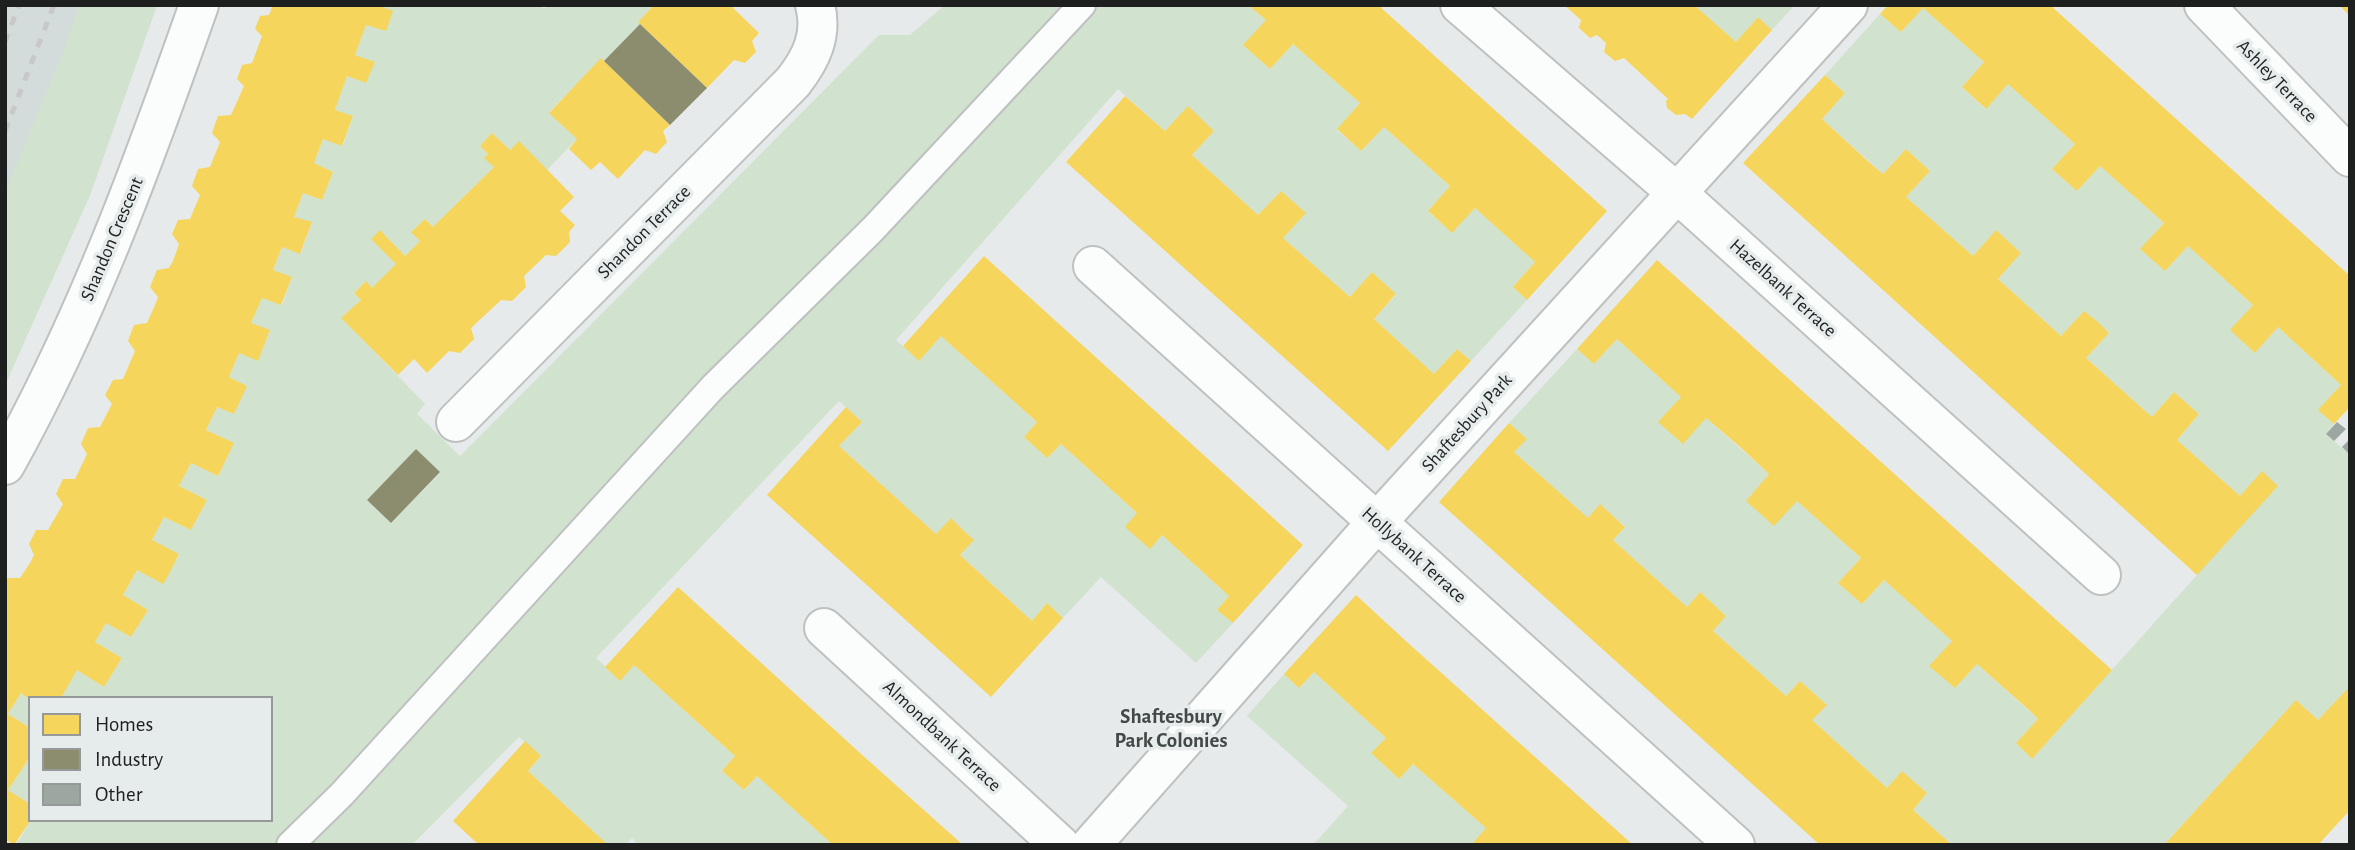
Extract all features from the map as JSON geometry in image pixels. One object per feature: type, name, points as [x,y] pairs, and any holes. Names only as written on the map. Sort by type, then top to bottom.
[{"type":"street","name":"Shandon Crescent","points":[[5,465],[43,398],[93,285],[144,162],[199,5]]},
{"type":"street","name":"Hazelbank Terrace","points":[[1460,5],[1677,193],[2102,575]]},
{"type":"street","name":"Shaftesbury Park","points":[[1091,845],[1377,522],[1848,5]]},
{"type":"street","name":"Ashley Terrace","points":[[2204,5],[2350,157]]},
{"type":"street","name":"Shandon Terrace","points":[[456,422],[793,82],[808,60],[816,19]]},
{"type":"street","name":"Hollybank Terrace","points":[[1093,266],[1735,845]]},
{"type":"street","name":"Almondbank Terrace","points":[[824,628],[1060,845]]},
{"type":"lane","points":[[290,845],[342,794],[713,387],[873,229],[1082,5]]},
{"type":"shaded area","points":[[5,5],[157,5],[90,195],[5,385]]},
{"type":"green space","points":[[79,5],[157,5],[90,195],[5,385],[5,192],[62,55]]},
{"type":"green space","points":[[377,5],[540,5],[544,9],[548,5],[654,5],[638,22],[640,24],[604,61],[601,59],[549,112],[577,139],[547,170],[519,142],[510,150],[492,133],[480,146],[488,154],[485,158],[494,167],[433,227],[425,219],[412,231],[420,241],[405,256],[380,230],[372,239],[396,264],[372,288],[365,282],[354,293],[361,300],[342,318],[425,404],[417,414],[460,456],[879,35],[910,35],[945,5],[1248,5],[1266,20],[1244,46],[1270,69],[1293,44],[1360,103],[1337,130],[1361,151],[1384,127],[1450,186],[1428,212],[1452,232],[1475,208],[1535,262],[1513,287],[1527,300],[1471,361],[1457,349],[1434,374],[1374,319],[1396,295],[1372,272],[1350,297],[1283,238],[1305,213],[1281,191],[1258,215],[1192,155],[1214,131],[1188,107],[1165,131],[1118,89],[896,340],[919,360],[941,336],[1037,422],[1024,437],[1047,458],[1061,444],[1137,513],[1150,548],[1162,535],[1229,596],[1217,610],[1233,623],[1196,663],[1101,577],[1063,618],[1047,603],[1032,621],[960,555],[974,540],[950,519],[936,534],[839,446],[862,422],[839,401],[596,658],[620,680],[634,665],[735,756],[722,771],[744,790],[757,776],[833,845],[639,845],[632,838],[626,845],[608,845],[528,771],[541,756],[519,737],[412,845],[16,845],[30,822],[273,822],[273,696],[62,696],[77,670],[104,687],[122,658],[95,642],[106,623],[131,637],[148,610],[123,595],[137,570],[163,583],[179,555],[152,540],[164,517],[191,530],[207,500],[179,486],[191,463],[218,476],[233,443],[206,430],[217,407],[234,414],[246,386],[229,377],[239,353],[258,360],[270,331],[251,323],[262,298],[282,305],[292,277],[273,270],[282,247],[301,253],[312,223],[294,217],[303,193],[322,200],[333,172],[314,163],[323,139],[343,145],[353,117],[335,110],[347,76],[366,83],[374,62],[355,55],[366,24]],"holes":[[[416,449],[440,473],[391,523],[367,500]]]},
{"type":"green space","points":[[1694,5],[1795,5],[1772,30],[1758,17],[1736,42]]},
{"type":"green space","points":[[1923,8],[1984,62],[1962,87],[1985,109],[2008,84],[2075,144],[2052,169],[2077,191],[2100,166],[2164,223],[2141,249],[2165,271],[2188,246],[2253,305],[2243,341],[2255,353],[2278,327],[2341,385],[2319,410],[2334,424],[2326,434],[2350,455],[2350,686],[2318,720],[2296,700],[2164,845],[1952,845],[1913,810],[1927,793],[1902,771],[1887,788],[1812,720],[1826,704],[1800,681],[1786,696],[1713,631],[1726,616],[1700,592],[1687,607],[1613,540],[1625,526],[1600,505],[1588,518],[1514,452],[1526,439],[1509,423],[1577,349],[1594,364],[1617,339],[1681,397],[1659,422],[1706,418],[1769,474],[1746,501],[1797,501],[1861,558],[1838,583],[1862,604],[1884,580],[1952,641],[1930,666],[1955,688],[1977,664],[2038,719],[2016,743],[2032,759],[2197,575],[2262,472],[2240,496],[2177,440],[2199,414],[2174,392],[2152,417],[2086,358],[2109,333],[2084,311],[2061,336],[1998,279],[2021,253],[1996,230],[1973,256],[1906,197],[1930,171],[1906,149],[1883,174],[1822,119],[1845,93],[1825,75],[1880,14],[1901,32]]},
{"type":"green space","points":[[1314,672],[1386,738],[1371,753],[1399,779],[1413,764],[1486,828],[1471,845],[1313,845],[1348,806],[1247,716],[1284,674],[1299,688]]},
{"type":"green space","points":[[21,693],[28,698],[28,727],[8,714]]},
{"type":"green space","points":[[28,760],[28,803],[8,790]]},
{"type":"building: Homes","points":[[273,5],[377,5],[393,11],[386,31],[366,25],[355,55],[375,62],[366,83],[347,76],[335,110],[353,116],[342,146],[323,139],[314,163],[333,172],[322,200],[303,193],[294,217],[312,222],[300,254],[282,247],[273,270],[292,277],[281,305],[262,298],[251,323],[270,330],[258,361],[239,353],[229,377],[247,386],[234,414],[217,407],[206,430],[234,443],[218,476],[191,463],[179,486],[207,500],[191,530],[164,517],[152,540],[179,554],[169,574],[163,584],[137,570],[123,595],[148,610],[131,637],[106,623],[95,642],[122,658],[104,687],[77,670],[62,696],[28,696],[28,698],[21,693],[8,714],[28,727],[28,760],[8,790],[28,803],[30,822],[14,845],[5,839],[5,583],[8,578],[20,578],[30,563],[34,555],[29,544],[36,530],[48,530],[63,504],[56,494],[63,479],[75,479],[87,454],[81,444],[88,428],[100,427],[112,404],[105,395],[113,380],[123,379],[135,351],[128,341],[134,325],[147,323],[155,305],[158,297],[150,287],[157,270],[169,268],[173,261],[179,244],[172,234],[178,220],[190,219],[200,195],[192,186],[198,169],[210,167],[220,142],[212,133],[218,116],[231,115],[244,86],[237,79],[242,65],[252,63],[262,36],[255,29],[260,16],[269,15]]},
{"type":"building: Homes","points":[[654,5],[730,5],[759,33],[752,41],[756,52],[745,63],[734,60],[707,88],[638,22]]},
{"type":"building: Homes","points":[[1248,5],[1378,5],[1607,211],[1527,300],[1513,287],[1535,262],[1475,208],[1452,233],[1428,211],[1450,186],[1384,127],[1361,151],[1337,129],[1360,103],[1293,44],[1270,69],[1243,45],[1266,20]]},
{"type":"building: Homes","points":[[1564,5],[1694,5],[1736,42],[1758,17],[1772,30],[1692,119],[1685,114],[1676,115],[1667,108],[1668,99],[1624,58],[1615,61],[1604,52],[1606,43],[1597,35],[1590,38],[1579,28],[1581,20]]},
{"type":"building: Homes","points":[[1888,5],[2050,5],[2350,276],[2350,407],[2334,424],[2318,410],[2341,385],[2278,327],[2255,353],[2230,330],[2253,305],[2188,246],[2165,271],[2140,249],[2164,223],[2100,166],[2077,191],[2052,169],[2075,144],[2008,84],[1986,109],[1962,87],[1984,62],[1923,8],[1901,32],[1880,14]]},
{"type":"building: Homes","points":[[2339,5],[2350,5],[2350,16]]},
{"type":"building: Homes","points":[[601,58],[670,125],[663,131],[667,142],[656,154],[645,150],[618,179],[600,162],[591,170],[569,149],[577,139],[549,113]]},
{"type":"building: Homes","points":[[1825,75],[1845,93],[1822,119],[1870,163],[1883,174],[1906,149],[1930,171],[1906,197],[1973,256],[1996,230],[2021,253],[1998,279],[2061,336],[2084,311],[2098,322],[2109,333],[2086,358],[2152,417],[2174,392],[2199,414],[2177,440],[2240,496],[2262,471],[2278,486],[2197,575],[1743,163]]},
{"type":"building: Homes","points":[[1125,96],[1165,131],[1188,106],[1214,131],[1192,155],[1258,215],[1281,191],[1306,213],[1283,238],[1350,297],[1372,272],[1396,294],[1374,319],[1434,374],[1457,349],[1471,361],[1388,451],[1066,162]]},
{"type":"building: Homes","points":[[492,133],[510,150],[519,141],[574,197],[560,211],[575,225],[569,232],[570,242],[556,256],[546,255],[524,276],[526,287],[512,301],[501,300],[471,328],[474,339],[460,353],[449,351],[427,373],[414,359],[398,375],[341,318],[361,300],[354,293],[366,281],[372,288],[396,264],[371,239],[380,230],[405,256],[420,241],[411,232],[425,219],[433,227],[494,167],[484,158],[488,154],[480,146]]},
{"type":"building: Homes","points":[[984,256],[1303,545],[1233,623],[1217,610],[1229,596],[1162,535],[1150,549],[1125,527],[1137,513],[1061,444],[1047,458],[1024,437],[1037,422],[941,336],[919,361],[903,346]]},
{"type":"building: Homes","points":[[1657,260],[2112,670],[2032,759],[2016,743],[2038,719],[2030,711],[1977,664],[1955,688],[1929,666],[1952,641],[1884,580],[1862,604],[1838,583],[1861,558],[1797,501],[1774,526],[1746,501],[1769,474],[1740,447],[1706,418],[1683,444],[1658,422],[1681,397],[1617,339],[1594,364],[1577,349]]},
{"type":"building: Homes","points":[[846,407],[862,422],[839,446],[936,534],[951,518],[974,540],[960,555],[1032,621],[1047,603],[1063,618],[991,697],[767,495]]},
{"type":"building: Homes","points":[[1509,423],[1527,439],[1514,452],[1588,518],[1600,504],[1625,527],[1613,540],[1687,607],[1700,592],[1726,616],[1713,631],[1786,696],[1800,681],[1827,705],[1812,720],[1887,788],[1902,771],[1927,793],[1913,810],[1952,845],[1820,845],[1439,502]]},
{"type":"building: Homes","points":[[678,587],[963,845],[833,845],[757,776],[744,790],[722,771],[735,756],[634,665],[620,681],[605,667]]},
{"type":"building: Homes","points":[[1356,595],[1633,845],[1471,845],[1486,828],[1413,764],[1399,779],[1371,753],[1386,738],[1314,672],[1299,688],[1284,674]]},
{"type":"building: Homes","points":[[2350,686],[2350,810],[2318,845],[2164,845],[2296,700],[2318,720]]},
{"type":"building: Homes","points":[[525,741],[541,756],[528,771],[608,845],[479,845],[453,821]]},
{"type":"building: Industry","points":[[640,24],[707,88],[670,125],[604,61]]},
{"type":"building: Industry","points":[[416,449],[440,472],[391,523],[367,500]]},
{"type":"building: Other","points":[[2337,422],[2346,429],[2334,441],[2326,434]]},
{"type":"building: Other","points":[[2350,439],[2350,455],[2342,447]]},
{"type":"railway","points":[[5,42],[19,5]]},
{"type":"railway","points":[[5,131],[54,5]]},
{"type":"district","name":"Shaftesbury Park Colonies","points":[[1171,729]]}]
